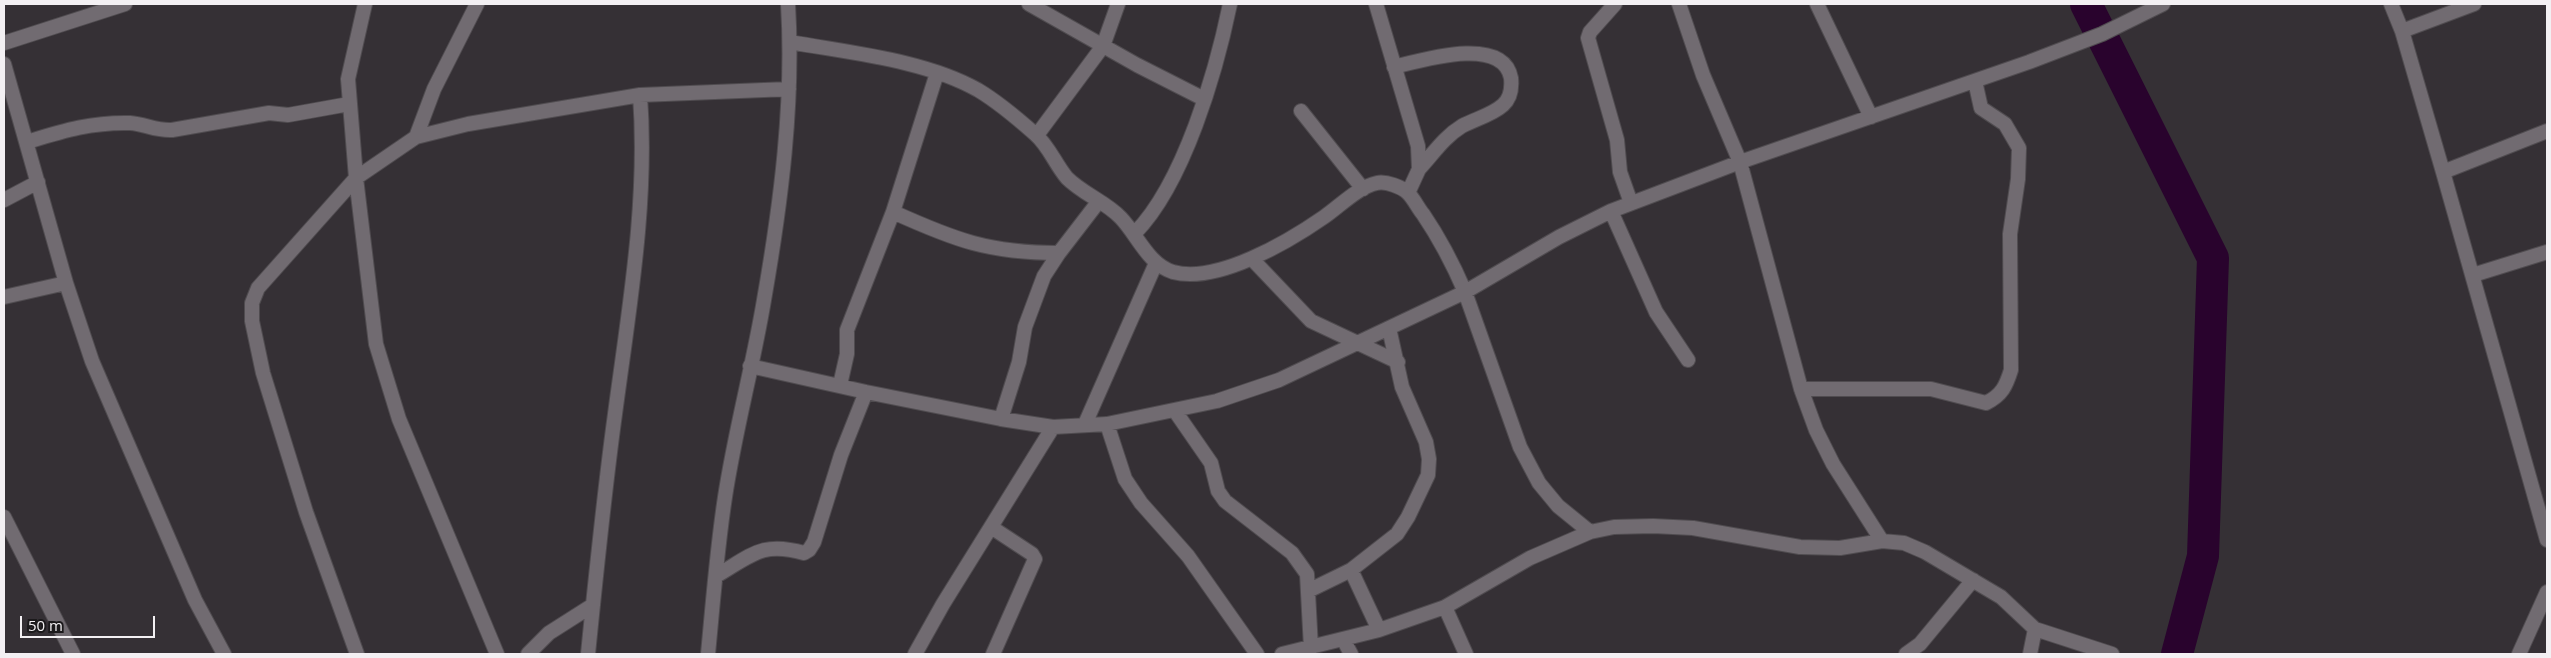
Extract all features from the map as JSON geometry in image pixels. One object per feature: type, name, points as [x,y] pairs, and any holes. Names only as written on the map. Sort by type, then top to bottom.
[{"type":"street","points":[[4,43],[125,4]]},
{"type":"street","points":[[366,4],[351,62],[349,104],[376,344],[403,427],[497,654]]},
{"type":"street","points":[[416,137],[434,89],[477,4]]},
{"type":"street","points":[[708,654],[725,496],[764,301],[780,197],[789,89],[790,42],[788,4]]},
{"type":"street","points":[[1028,4],[1204,99]]},
{"type":"street","points":[[1036,135],[1103,46],[1118,4]]},
{"type":"street","points":[[1135,233],[1158,206],[1173,179],[1204,99],[1223,40],[1230,4]]},
{"type":"street","points":[[1376,4],[1418,146],[1419,169]]},
{"type":"street","points":[[1614,4],[1590,32],[1588,38],[1617,140],[1620,172],[1631,203]]},
{"type":"street","points":[[1679,4],[1703,75],[1740,162],[1802,389],[1816,430],[1833,464],[1882,541]]},
{"type":"street","points":[[1818,4],[1871,117]]},
{"type":"street","points":[[750,366],[866,392],[1001,419],[1053,427],[1107,424],[1217,402],[1279,380],[1465,292],[1559,237],[1611,211],[1740,162],[1975,81],[2102,34],[2162,4]]},
{"type":"street","points":[[2391,4],[2402,31],[2547,540]]},
{"type":"street","points":[[2402,31],[2474,4]]},
{"type":"street","points":[[790,42],[883,59],[937,73],[977,90],[1036,135],[1048,147],[1066,176],[1120,216],[1135,233],[1156,263],[1171,271],[1186,274],[1210,273],[1252,259],[1321,219],[1364,188],[1379,182],[1396,186],[1408,193],[1440,241],[1465,292],[1520,447],[1539,483],[1558,506],[1590,532]]},
{"type":"street","points":[[1394,67],[1446,55],[1487,54],[1498,58],[1510,71],[1512,86],[1509,97],[1503,105],[1448,136],[1419,169],[1408,193]]},
{"type":"street","points":[[4,64],[66,283],[92,361],[195,600],[224,654]]},
{"type":"street","points":[[840,385],[846,354],[847,330],[893,212],[937,73]]},
{"type":"street","points":[[1802,389],[1931,389],[1986,403],[2000,394],[2007,386],[2011,360],[2008,278],[2010,234],[2018,179],[2019,148],[2005,124],[1981,108],[1975,81]]},
{"type":"street","points":[[357,654],[306,512],[263,373],[252,322],[252,303],[258,288],[356,178],[416,137],[468,124],[640,95],[789,89]]},
{"type":"street","points":[[588,654],[637,234],[642,177],[640,95]]},
{"type":"street","points":[[26,142],[85,124],[142,124],[160,130],[269,113],[288,115],[349,104]]},
{"type":"street","points":[[1301,111],[1364,188]]},
{"type":"street","points":[[2443,172],[2547,131]]},
{"type":"street","points":[[4,200],[38,182]]},
{"type":"street","points":[[1001,419],[1019,362],[1031,305],[1044,276],[1059,253],[1099,201]]},
{"type":"street","points":[[1611,211],[1656,312],[1688,360]]},
{"type":"street","points":[[893,212],[950,237],[979,246],[1025,253],[1059,253]]},
{"type":"street","points":[[2473,275],[2547,252]]},
{"type":"street","points":[[1252,259],[1310,321],[1398,362]]},
{"type":"street","points":[[1085,424],[1156,263]]},
{"type":"street","points":[[4,297],[66,283]]},
{"type":"street","points":[[1308,592],[1351,570],[1397,534],[1428,475],[1429,459],[1426,442],[1402,387],[1389,328]]},
{"type":"street","points":[[716,576],[760,551],[772,547],[783,547],[804,552],[809,550],[817,533],[841,455],[866,392]]},
{"type":"street","points":[[1175,411],[1211,463],[1218,491],[1225,501],[1292,553],[1307,574],[1311,648]]},
{"type":"street","points":[[1107,424],[1125,479],[1141,503],[1188,556],[1257,654]]},
{"type":"street","points":[[915,654],[943,604],[1053,427]]},
{"type":"street","points":[[4,517],[73,654]]},
{"type":"street","points":[[991,527],[1032,554],[1035,559],[993,654]]},
{"type":"street","points":[[1282,654],[1379,630],[1445,607],[1530,558],[1590,532],[1614,527],[1693,528],[1800,547],[1840,548],[1882,541],[1904,543],[1974,580],[2001,597],[2035,629],[2112,654]]},
{"type":"street","points":[[1351,570],[1379,630]]},
{"type":"street","points":[[1906,654],[1920,644],[1974,580]]},
{"type":"street","points":[[2519,654],[2547,592]]},
{"type":"street","points":[[528,654],[549,633],[593,606]]},
{"type":"street","points":[[1445,607],[1466,654]]},
{"type":"street","points":[[2030,654],[2035,629]]},
{"type":"street","points":[[1343,639],[1351,654]]},
{"type":"waterway","points":[[2086,4],[2213,258],[2203,556],[2177,654]]}]
